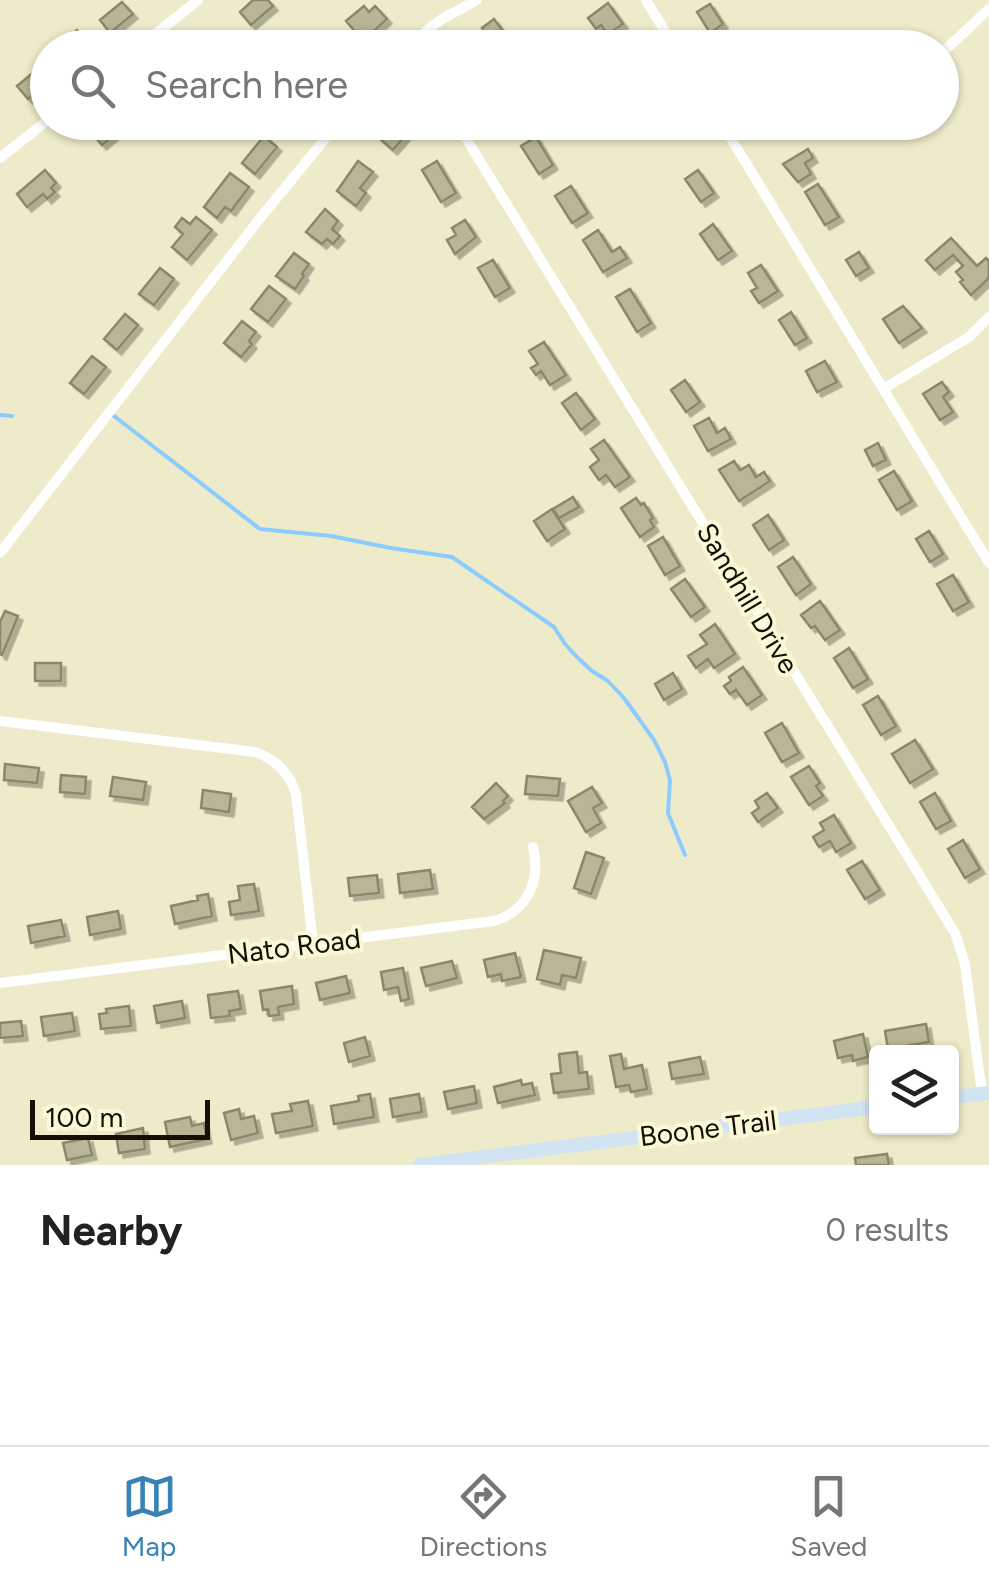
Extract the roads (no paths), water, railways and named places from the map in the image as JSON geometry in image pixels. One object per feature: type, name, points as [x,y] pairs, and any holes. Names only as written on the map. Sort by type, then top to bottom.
[{"type":"street","points":[[160,30],[198,0]]},
{"type":"street","points":[[427,30],[477,0]]},
{"type":"street","points":[[646,0],[664,30]]},
{"type":"street","points":[[959,37],[989,8]]},
{"type":"street","points":[[0,158],[30,134]]},
{"type":"street","points":[[0,553],[324,140]]},
{"type":"street","name":"Sandhill Drive","points":[[467,140],[956,933],[965,964],[985,1093]]},
{"type":"street","points":[[732,140],[989,563]]},
{"type":"street","points":[[882,389],[969,337],[989,317]]},
{"type":"street","points":[[0,721],[256,752],[278,764],[292,781],[296,794],[313,944]]},
{"type":"street","name":"Nato Road","points":[[0,983],[494,922],[514,913],[530,894],[536,868],[533,846]]},
{"type":"street","points":[[959,1096],[985,1093]]},
{"type":"street","name":"Boone Trail","points":[[420,1165],[869,1108]]},
{"type":"waterway","points":[[0,415],[12,416]]},
{"type":"waterway","points":[[114,416],[260,529],[331,536],[452,557],[554,627],[578,658],[624,698],[654,740],[670,780],[668,813],[685,855]]}]
